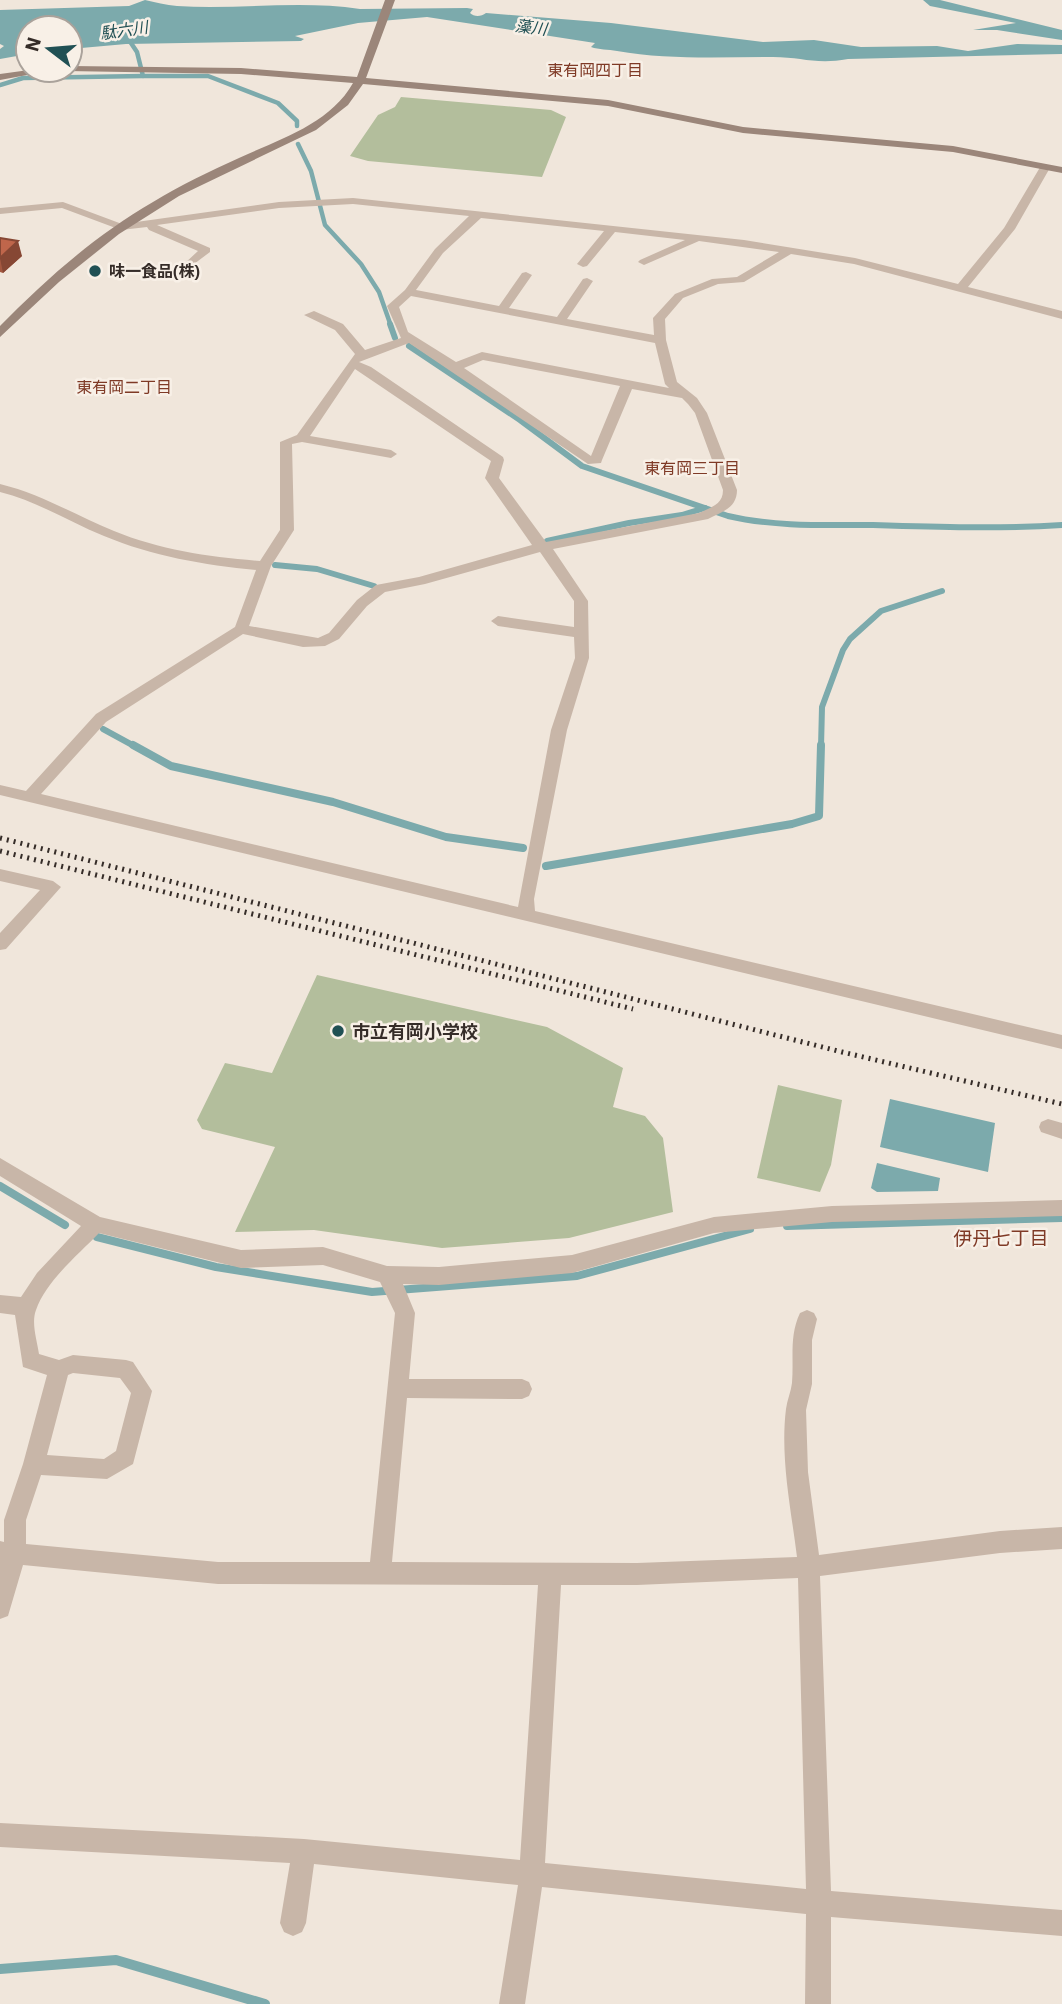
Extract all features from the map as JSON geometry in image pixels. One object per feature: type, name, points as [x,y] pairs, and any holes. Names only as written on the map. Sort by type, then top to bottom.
[{"type":"street","points":[[3,327],[35,296],[121,227],[159,202],[323,122],[344,105],[367,71],[390,0]]},
{"type":"street","points":[[84,69],[205,70],[551,96],[608,103],[743,130],[953,149],[1062,170]]},
{"type":"street","points":[[962,287],[1009,229],[1046,166]]},
{"type":"street","points":[[0,211],[63,205],[121,227],[279,205],[353,201],[699,237],[790,250],[855,261],[1062,315]]},
{"type":"street","points":[[478,214],[439,251],[409,292],[393,306],[402,334],[455,367],[588,460],[596,460],[627,386]]},
{"type":"street","points":[[150,223],[153,228],[206,250],[190,264]]},
{"type":"street","points":[[583,264],[613,228]]},
{"type":"street","points":[[644,262],[699,237]]},
{"type":"street","points":[[242,629],[320,643],[334,636],[377,590],[542,547],[715,512],[728,503],[730,490],[701,413],[693,401],[671,384],[660,340],[659,318],[673,300],[716,281],[740,280],[790,250]]},
{"type":"street","points":[[502,310],[526,275]]},
{"type":"street","points":[[560,321],[587,281]]},
{"type":"street","points":[[409,292],[660,340]]},
{"type":"street","points":[[310,315],[314,314],[339,327],[367,370],[498,460],[492,478],[581,601],[582,658],[559,730],[544,800],[526,900],[527,915]]},
{"type":"street","points":[[302,438],[358,360],[410,339]]},
{"type":"street","points":[[455,367],[482,356],[684,395]]},
{"type":"street","points":[[29,797],[101,718],[242,629],[264,566],[286,530],[286,442],[302,438],[391,454]]},
{"type":"street","points":[[0,488],[31,497],[80,522],[129,542],[199,559],[264,566]]},
{"type":"street","points":[[498,621],[582,633]]},
{"type":"street","points":[[0,790],[1062,1042]]},
{"type":"street","points":[[0,875],[53,887],[0,944]]},
{"type":"street","points":[[0,1166],[95,1224],[241,1259],[323,1256],[389,1277],[439,1276],[572,1264],[714,1225],[832,1214],[1062,1208]]},
{"type":"street","points":[[34,1464],[107,1469],[125,1457],[142,1391],[126,1369],[72,1364],[59,1369],[30,1360],[24,1320],[26,1307],[44,1279],[95,1224]]},
{"type":"street","points":[[380,1574],[405,1313],[403,1303],[389,1277]]},
{"type":"street","points":[[0,1304],[26,1307]]},
{"type":"street","points":[[807,1319],[802,1340],[802,1384],[796,1410],[797,1472],[809,1567],[819,1903],[818,2004]]},
{"type":"street","points":[[0,1608],[15,1520],[34,1464],[59,1369]]},
{"type":"street","points":[[397,1388],[522,1389]]},
{"type":"street","points":[[8,1553],[218,1573],[637,1574],[809,1567],[1000,1542],[1062,1538]]},
{"type":"street","points":[[512,2004],[532,1872],[550,1574]]},
{"type":"street","points":[[0,1835],[304,1851],[819,1903],[1062,1923]]},
{"type":"street","points":[[293,1923],[304,1851]]},
{"type":"green space","points":[[401,97],[551,110],[566,117],[542,177],[368,161],[350,156],[378,115],[395,107]]},
{"type":"green space","points":[[317,975],[547,1027],[623,1068],[613,1107],[645,1116],[663,1138],[673,1212],[569,1238],[442,1248],[314,1230],[235,1232],[275,1147],[202,1129],[197,1120],[225,1063],[272,1073]]},
{"type":"green space","points":[[778,1085],[842,1100],[831,1165],[820,1192],[757,1178]]},
{"type":"water","points":[[145,0],[173,6],[200,7],[292,5],[360,9],[467,8],[473,9],[470,13],[476,16],[486,13],[611,23],[763,42],[814,40],[861,47],[937,46],[968,51],[1017,44],[1062,45],[1062,54],[827,61],[773,57],[655,56],[597,49],[591,47],[595,43],[427,17],[358,23],[295,36],[304,39],[301,41],[126,44],[84,48],[84,14],[14,14],[14,56],[0,59],[0,49],[4,46],[0,44],[0,10],[129,6]]},
{"type":"water","points":[[923,0],[940,0],[1062,30],[1062,40],[997,30],[973,30],[1016,23],[930,6]]},
{"type":"water","points":[[890,1099],[995,1123],[988,1172],[880,1147]]},
{"type":"water","points":[[877,1163],[940,1178],[938,1191],[877,1192],[871,1188]]},
{"type":"building","points":[[0,238],[18,241],[0,258]]},
{"type":"waterway","name":"駄六川","points":[[127,37],[137,52],[143,76]]},
{"type":"waterway","points":[[0,85],[23,78],[143,76]]},
{"type":"waterway","points":[[143,76],[208,76],[278,103],[297,121],[297,126]]},
{"type":"waterway","points":[[298,144],[311,171],[325,225],[361,264],[379,292],[391,326]]},
{"type":"waterway","points":[[390,324],[395,338]]},
{"type":"waterway","points":[[409,346],[520,420],[582,466],[705,508]]},
{"type":"waterway","points":[[547,541],[629,523],[682,515],[705,508]]},
{"type":"waterway","points":[[705,508],[746,520],[800,525],[1062,525]]},
{"type":"waterway","points":[[275,565],[317,569],[374,586]]},
{"type":"waterway","points":[[821,747],[822,707],[843,650],[850,639],[881,611],[942,591]]},
{"type":"waterway","points":[[103,729],[136,747]]},
{"type":"waterway","points":[[133,745],[171,766],[333,802],[446,837],[523,848]]},
{"type":"waterway","points":[[546,866],[792,824],[819,816],[821,745]]},
{"type":"waterway","points":[[0,1186],[65,1225]]},
{"type":"waterway","points":[[787,1226],[1062,1218]]},
{"type":"waterway","points":[[97,1237],[216,1267],[372,1292],[577,1276],[750,1229]]},
{"type":"waterway","points":[[0,1969],[116,1960],[265,2004]]},
{"type":"railway","points":[[0,838],[842,1052],[1062,1104]]},
{"type":"railway","points":[[0,851],[633,1009]]},
{"type":"place","name":"味一食品(株)","points":[[95,271]]},
{"type":"place","name":"市立有岡小学校","points":[[338,1031]]},
{"type":"district","name":"東有岡四丁目","points":[[595,70]]},
{"type":"district","name":"東有岡二丁目","points":[[124,387]]},
{"type":"district","name":"東有岡三丁目","points":[[692,468]]},
{"type":"district","name":"伊丹七丁目","points":[[1001,1238]]},
{"type":"water label","name":"藻川","points":[[531,27]]}]
